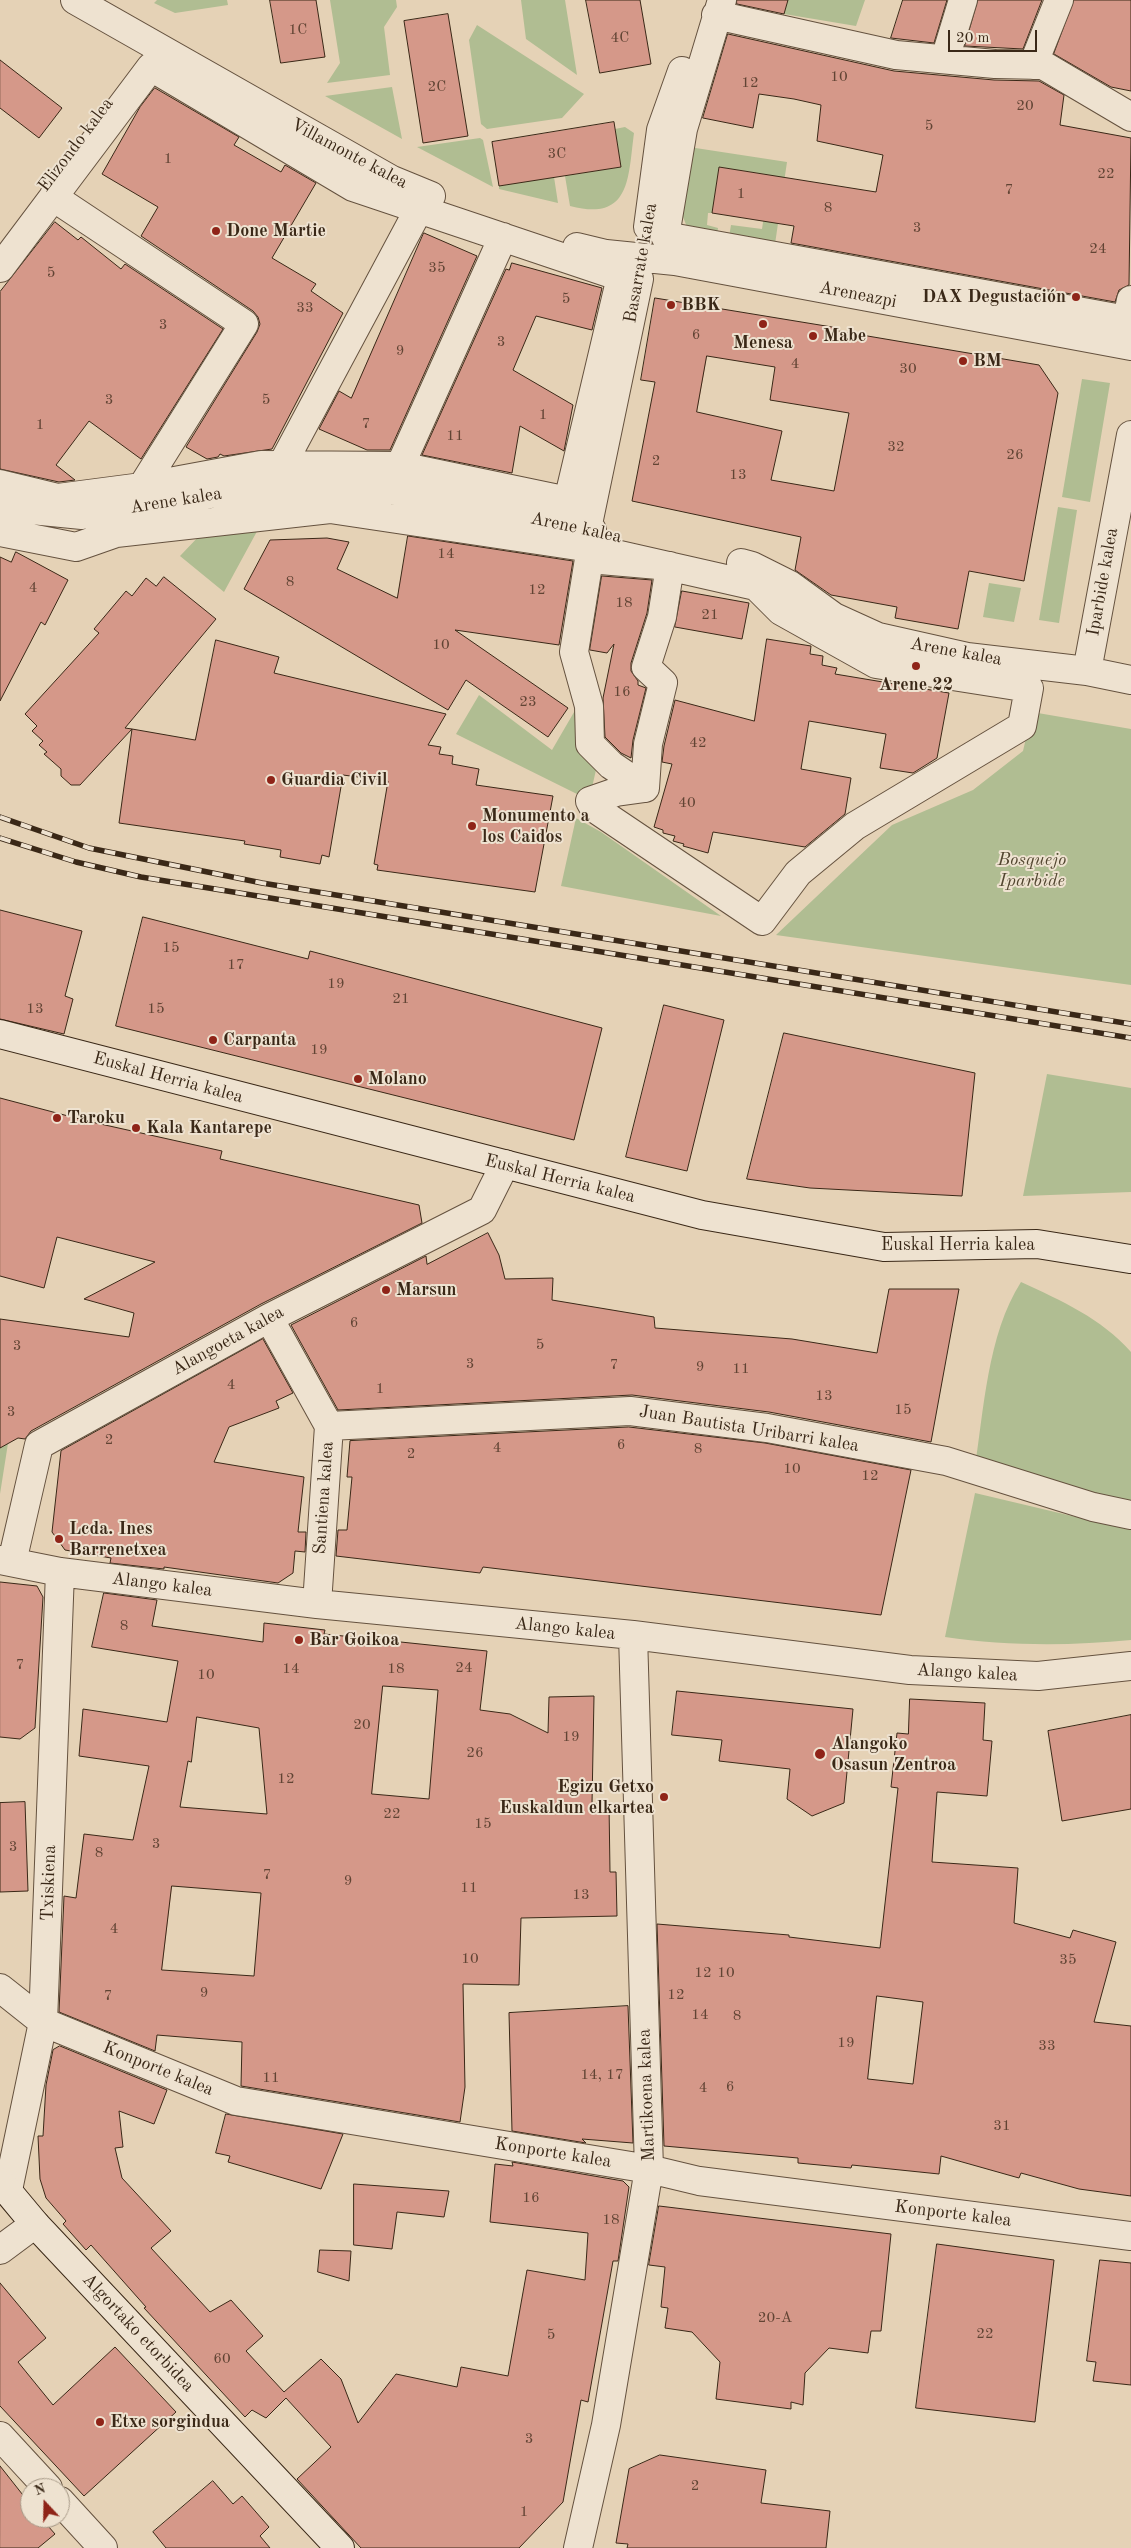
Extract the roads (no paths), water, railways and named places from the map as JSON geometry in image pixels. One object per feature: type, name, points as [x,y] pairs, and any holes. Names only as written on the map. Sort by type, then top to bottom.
[{"type":"street","name":"Villamonte kalea","points":[[76,0],[392,180],[516,232],[606,254],[644,258]]},
{"type":"street","points":[[944,59],[963,0]]},
{"type":"street","points":[[1034,65],[1059,0]]},
{"type":"street","points":[[1131,117],[1044,65],[896,55],[715,5],[683,128],[665,236],[1127,320],[1131,300]]},
{"type":"street","name":"Basarrate kalea","points":[[587,530],[644,258],[661,130],[715,5]]},
{"type":"street","name":"Elizondo kalea","points":[[0,244],[152,45]]},
{"type":"street","points":[[0,268],[151,67],[353,187],[621,277],[568,501],[400,466],[261,465],[142,487],[58,498],[0,484]]},
{"type":"street","points":[[53,197],[244,324],[142,487]]},
{"type":"street","points":[[282,465],[419,210]]},
{"type":"street","points":[[400,466],[503,237]]},
{"type":"street","name":"Areneazpi","points":[[644,258],[684,263],[1131,346]]},
{"type":"street","name":"Iparbide kalea","points":[[1087,671],[1131,435]]},
{"type":"street","name":"Arene kalea","points":[[0,507],[82,515],[210,494],[321,485],[393,490],[752,566],[790,585],[834,617],[878,637],[967,657],[1087,671],[1131,680]]},
{"type":"street","points":[[0,532],[76,547],[116,533],[330,510],[584,547],[756,586],[781,611],[876,664],[1029,688],[1022,726],[855,826],[798,873],[762,921],[594,808],[590,801],[616,792],[645,788]]},
{"type":"street","points":[[645,788],[611,765],[590,744],[589,706],[574,652],[589,559],[670,566]]},
{"type":"street","points":[[645,788],[648,744],[663,683],[646,667],[662,617],[670,566]]},
{"type":"street","name":"Euskal Herria kalea","points":[[0,1034],[702,1216],[884,1246],[1037,1244],[1131,1260],[1131,1254]]},
{"type":"street","name":"Alangoeta kalea","points":[[6,1561],[38,1445],[269,1318],[482,1210],[505,1164]]},
{"type":"street","name":"Santiena kalea","points":[[269,1318],[329,1426],[317,1604]]},
{"type":"street","name":"Juan Bautista Uribarri kalea","points":[[329,1426],[630,1411],[767,1428],[946,1461],[1093,1507],[1131,1515]]},
{"type":"street","name":"Alango kalea","points":[[6,1561],[60,1572],[317,1604],[632,1636],[910,1670],[1038,1676],[1131,1666]]},
{"type":"street","name":"Txiskiena","points":[[4,2186],[43,2022],[60,1572]]},
{"type":"street","name":"Martikoena kalea","points":[[578,2548],[606,2425],[649,2168],[632,1636]]},
{"type":"street","name":"Konporte kalea","points":[[0,1988],[43,2022],[236,2100],[649,2168],[699,2181],[1131,2236]]},
{"type":"street","name":"Algortako etorbidea","points":[[4,2186],[36,2224],[340,2548]]},
{"type":"street","points":[[0,2250],[36,2224]]},
{"type":"street","points":[[0,2436],[39,2478]]},
{"type":"street","points":[[70,2512],[103,2548]]},
{"type":"railway","points":[[0,817],[89,848],[262,883],[1131,1024]]},
{"type":"railway","points":[[0,838],[76,862],[141,877],[1131,1038]]},
{"type":"place","name":"Done Martie","points":[[216,231]]},
{"type":"place","name":"DAX Degustación","points":[[1076,297]]},
{"type":"place","name":"BBK","points":[[671,305]]},
{"type":"place","name":"Menesa","points":[[763,324]]},
{"type":"place","name":"Mabe","points":[[813,336]]},
{"type":"place","name":"BM","points":[[963,361]]},
{"type":"place","name":"Arene 22","points":[[916,666]]},
{"type":"place","name":"Guardia Civil","points":[[271,780]]},
{"type":"place","name":"Monumento a los Caidos","points":[[472,826]]},
{"type":"place","name":"Carpanta","points":[[213,1040]]},
{"type":"place","name":"Molano","points":[[358,1079]]},
{"type":"place","name":"Taroku","points":[[57,1118]]},
{"type":"place","name":"Kala Kantarepe","points":[[136,1128]]},
{"type":"place","name":"Marsun","points":[[386,1290]]},
{"type":"place","name":"Lcda. Ines Barrenetxea","points":[[59,1539]]},
{"type":"place","name":"Bar Goikoa","points":[[299,1640]]},
{"type":"place","name":"Alangoko Osasun Zentroa","points":[[820,1754]]},
{"type":"place","name":"Egizu Getxo Euskaldun elkartea","points":[[664,1797]]},
{"type":"place","name":"Etxe sorgindua","points":[[100,2422]]},
{"type":"park label","name":"Bosquejo Iparbide","points":[[1032,870]]}]
